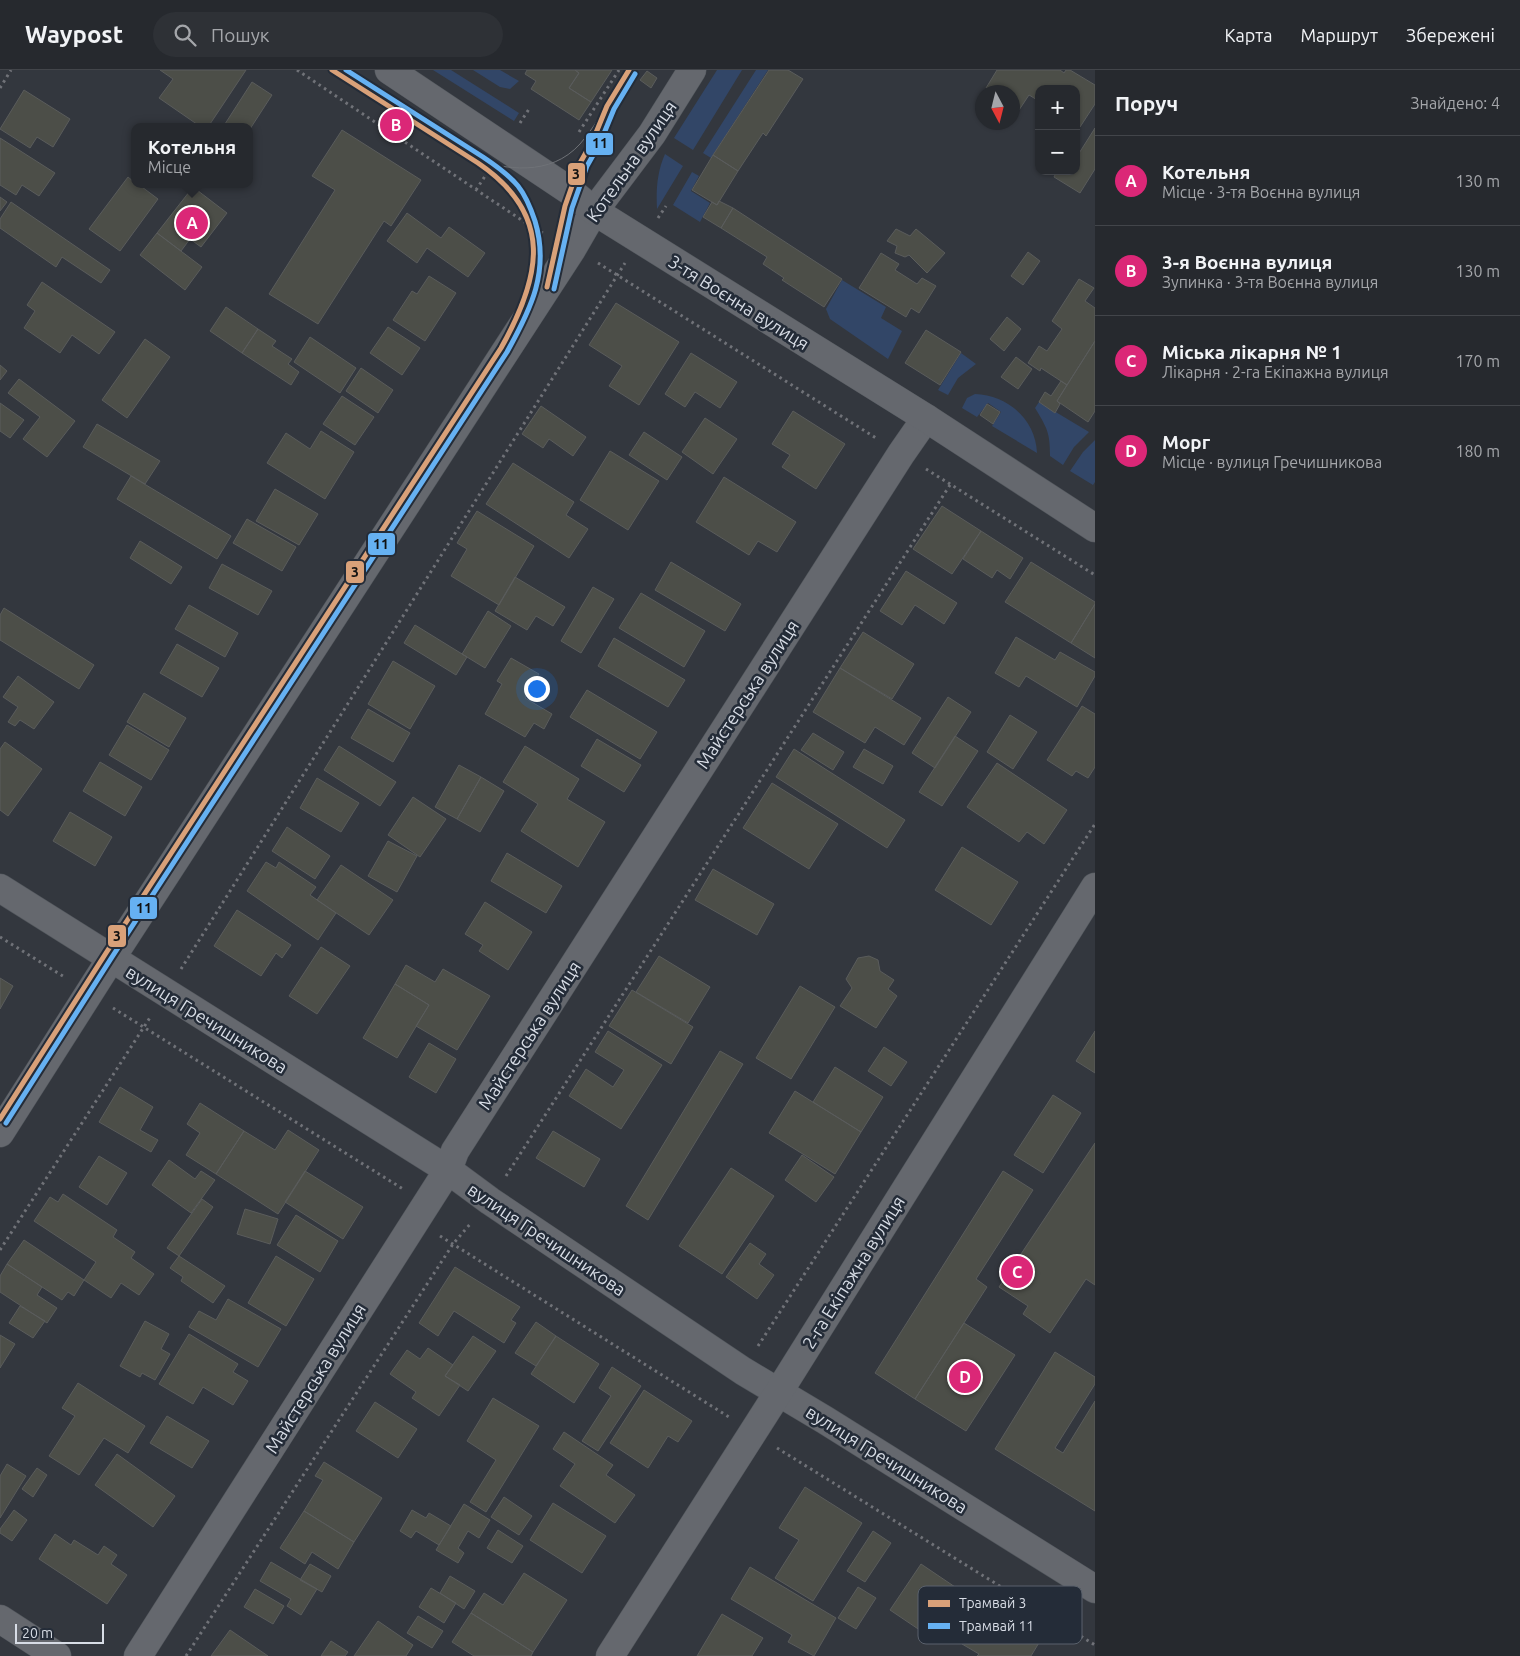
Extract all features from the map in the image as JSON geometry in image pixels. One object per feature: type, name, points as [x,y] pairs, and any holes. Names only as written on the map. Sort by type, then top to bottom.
[{"type":"street","name":"3-тя Воєнна вулиця","points":[[389,70],[570,191],[594,211],[926,418],[1095,528]]},
{"type":"street","name":"Котельна вулиця","points":[[0,1133],[112,957],[562,265],[594,211],[652,134],[692,70]]},
{"type":"street","name":"Майстерська вулиця","points":[[138,1656],[448,1170],[455,1151],[901,454],[926,418]]},
{"type":"street","name":"2-га Екіпажна вулиця","points":[[610,1656],[778,1393],[1095,887]]},
{"type":"street","name":"вулиця Гречишникова","points":[[0,888],[448,1170],[490,1201],[778,1393],[825,1420],[1095,1589]]},
{"type":"street","points":[[0,1619],[57,1656]]},
{"type":"path","points":[[0,88],[11,70]]},
{"type":"path","points":[[297,70],[532,227]]},
{"type":"path","points":[[579,132],[618,70]]},
{"type":"path","points":[[0,1250],[166,993],[640,240],[666,206]]},
{"type":"path","points":[[593,260],[1095,575]]},
{"type":"path","points":[[186,1656],[453,1244],[490,1201],[950,485]]},
{"type":"path","points":[[757,1348],[1095,824]]},
{"type":"path","points":[[0,937],[410,1194],[400,1210],[731,1419]]},
{"type":"path","points":[[774,1446],[999,1586]]},
{"type":"path","points":[[1082,1638],[1095,1646]]},
{"type":"shaded area","points":[[433,70],[451,70],[519,113],[514,121]]},
{"type":"shaded area","points":[[473,70],[500,70],[519,81],[510,89],[500,87]]},
{"type":"shaded area","points":[[717,70],[742,70],[693,150],[674,138]]},
{"type":"shaded area","points":[[756,70],[768,70],[711,158],[703,153]]},
{"type":"shaded area","points":[[665,154],[683,166],[657,209],[658,181]]},
{"type":"shaded area","points":[[692,172],[699,176],[691,191],[710,203],[700,222],[673,205]]},
{"type":"shaded area","points":[[842,280],[886,307],[881,318],[902,331],[888,359],[830,319],[826,309]]},
{"type":"shaded area","points":[[961,353],[976,364],[958,378],[948,395],[938,390]]},
{"type":"shaded area","points":[[975,394],[987,395],[998,399],[1009,404],[1018,412],[1032,430],[1037,453],[992,426],[1001,412],[988,403],[977,417],[962,408],[967,398]]},
{"type":"shaded area","points":[[1039,402],[1089,432],[1074,447],[1063,465],[1050,456],[1047,431],[1035,408]]},
{"type":"shaded area","points":[[1095,440],[1095,482],[1093,485],[1070,471],[1083,452]]},
{"type":"building","points":[[160,70],[246,70],[211,123],[195,123],[159,98],[173,79]]},
{"type":"building","points":[[527,70],[575,70],[579,73],[569,88],[591,102],[579,120],[531,89],[536,81],[525,74]]},
{"type":"building","points":[[575,70],[612,70],[591,102],[569,88],[579,73]]},
{"type":"building","points":[[769,70],[788,70],[803,79],[766,136],[763,133],[738,171],[713,155]]},
{"type":"building","points":[[997,70],[1060,70],[1064,73],[1066,70],[1070,70],[1095,85],[1095,104],[1080,127],[1080,85],[1035,85],[1035,99],[1029,95],[1020,108],[1020,85],[988,85]]},
{"type":"building","points":[[647,71],[657,78],[651,88],[640,80]]},
{"type":"building","points":[[252,82],[272,95],[253,124],[226,123]]},
{"type":"building","points":[[24,90],[70,119],[53,147],[37,137],[30,148],[0,129]]},
{"type":"building","points":[[1095,128],[1095,169],[1080,193],[1054,177],[1055,175],[1080,175],[1080,152]]},
{"type":"building","points":[[342,130],[421,180],[391,226],[384,221],[318,324],[269,294],[335,190],[312,176]]},
{"type":"building","points":[[0,138],[55,173],[39,196],[22,185],[16,195],[0,185]]},
{"type":"building","points":[[713,155],[738,171],[717,205],[692,190]]},
{"type":"building","points":[[128,177],[131,180],[131,188],[143,188],[158,199],[120,251],[89,229]]},
{"type":"building","points":[[192,188],[227,213],[201,247],[190,239],[181,251],[157,233]]},
{"type":"building","points":[[0,197],[7,202],[0,211]]},
{"type":"building","points":[[719,201],[733,208],[721,228],[703,217],[712,202],[717,205]]},
{"type":"building","points":[[11,202],[110,270],[101,283],[62,257],[56,267],[0,228],[0,219]]},
{"type":"building","points":[[733,208],[842,279],[824,307],[782,280],[784,278],[763,264],[767,257],[721,228]]},
{"type":"building","points":[[407,213],[441,238],[449,227],[485,253],[468,277],[427,248],[417,263],[387,241]]},
{"type":"building","points":[[896,229],[910,236],[916,229],[945,253],[927,273],[909,255],[905,257],[895,253],[897,246],[887,241]]},
{"type":"building","points":[[157,233],[202,267],[185,290],[140,255]]},
{"type":"building","points":[[1028,252],[1040,261],[1023,285],[1011,276]]},
{"type":"building","points":[[881,253],[899,264],[895,270],[917,284],[922,278],[936,286],[919,313],[911,308],[906,317],[859,288]]},
{"type":"building","points":[[429,276],[456,293],[425,341],[393,320],[412,291],[417,294]]},
{"type":"building","points":[[1079,279],[1094,288],[1085,301],[1095,308],[1095,341],[1067,385],[1041,368],[1040,371],[1028,363],[1039,346],[1047,351],[1062,329],[1052,321]]},
{"type":"building","points":[[42,282],[115,332],[99,354],[72,335],[60,353],[24,328],[35,311],[27,305]]},
{"type":"building","points":[[616,303],[679,342],[639,405],[609,386],[622,366],[589,345]]},
{"type":"building","points":[[226,307],[258,329],[242,353],[210,331]]},
{"type":"building","points":[[1007,317],[1021,329],[1004,351],[990,339]]},
{"type":"building","points":[[388,327],[420,348],[402,375],[370,353]]},
{"type":"building","points":[[258,329],[276,341],[272,346],[292,359],[288,364],[299,372],[291,385],[242,353]]},
{"type":"building","points":[[926,330],[961,352],[940,385],[905,363]]},
{"type":"building","points":[[310,337],[356,368],[340,393],[294,362]]},
{"type":"building","points":[[145,339],[170,357],[127,418],[102,400]]},
{"type":"building","points":[[1095,341],[1095,411],[1088,422],[1057,401]]},
{"type":"building","points":[[691,353],[737,382],[720,408],[695,392],[685,407],[665,394]]},
{"type":"building","points":[[1016,357],[1032,369],[1018,389],[1001,377]]},
{"type":"building","points":[[0,365],[7,371],[0,380]]},
{"type":"building","points":[[361,368],[393,390],[378,413],[346,391]]},
{"type":"building","points":[[19,379],[75,421],[47,457],[23,439],[40,417],[8,393]]},
{"type":"building","points":[[1061,381],[1067,385],[1057,401],[1060,404],[1055,413],[1039,402],[1045,392],[1051,396]]},
{"type":"building","points":[[342,396],[374,417],[355,445],[323,424]]},
{"type":"building","points":[[0,403],[24,420],[10,438],[0,431]]},
{"type":"building","points":[[987,404],[1000,412],[993,424],[980,415]]},
{"type":"building","points":[[541,406],[586,437],[573,456],[549,439],[543,448],[522,434]]},
{"type":"building","points":[[793,411],[845,444],[816,489],[782,467],[790,455],[772,444]]},
{"type":"building","points":[[705,418],[737,439],[713,474],[682,452]]},
{"type":"building","points":[[97,424],[160,461],[145,484],[83,447]]},
{"type":"building","points":[[321,431],[354,452],[325,499],[267,463],[286,433],[310,449]]},
{"type":"building","points":[[644,432],[682,457],[667,480],[629,455]]},
{"type":"building","points":[[610,451],[659,481],[628,530],[580,500]]},
{"type":"building","points":[[513,463],[574,502],[566,515],[588,529],[569,558],[486,504]]},
{"type":"building","points":[[131,476],[231,536],[217,559],[117,499]]},
{"type":"building","points":[[724,477],[796,522],[777,552],[758,541],[749,555],[696,522]]},
{"type":"building","points":[[275,489],[318,514],[299,545],[256,521]]},
{"type":"building","points":[[942,506],[981,531],[952,574],[913,549]]},
{"type":"building","points":[[477,511],[534,546],[499,605],[451,576],[467,549],[457,543]]},
{"type":"building","points":[[247,519],[296,547],[282,571],[233,543]]},
{"type":"building","points":[[981,531],[1023,558],[1010,579],[997,570],[992,578],[963,559]]},
{"type":"building","points":[[140,541],[182,567],[171,584],[130,558]]},
{"type":"building","points":[[671,562],[741,604],[725,631],[655,590]]},
{"type":"building","points":[[1031,562],[1095,602],[1071,643],[1005,602]]},
{"type":"building","points":[[222,564],[272,591],[258,615],[209,588]]},
{"type":"building","points":[[906,571],[957,603],[944,624],[915,605],[902,625],[880,611]]},
{"type":"building","points":[[515,577],[565,607],[553,626],[536,616],[527,630],[495,611]]},
{"type":"building","points":[[593,587],[614,599],[581,653],[561,641]]},
{"type":"building","points":[[641,593],[705,631],[684,667],[619,628]]},
{"type":"building","points":[[1095,604],[1095,658],[1071,643]]},
{"type":"building","points":[[189,605],[238,633],[225,657],[175,629]]},
{"type":"building","points":[[4,608],[94,665],[79,689],[0,640],[0,615]]},
{"type":"building","points":[[488,611],[511,626],[485,668],[462,654]]},
{"type":"building","points":[[415,625],[467,657],[456,675],[404,643]]},
{"type":"building","points":[[863,632],[914,664],[892,699],[840,668]]},
{"type":"building","points":[[1016,637],[1055,660],[1060,652],[1095,672],[1095,676],[1077,707],[1026,676],[1019,687],[995,673]]},
{"type":"building","points":[[614,638],[685,680],[668,707],[598,666]]},
{"type":"building","points":[[177,644],[219,668],[202,697],[160,673]]},
{"type":"building","points":[[511,658],[539,674],[525,698],[552,714],[544,729],[534,723],[525,737],[485,714],[502,684],[497,681]]},
{"type":"building","points":[[393,661],[435,686],[410,729],[368,704]]},
{"type":"building","points":[[840,668],[921,718],[904,745],[875,727],[865,743],[813,712]]},
{"type":"building","points":[[18,676],[54,702],[34,729],[20,720],[15,726],[8,722],[18,707],[3,697]]},
{"type":"building","points":[[587,690],[657,732],[640,759],[570,717]]},
{"type":"building","points":[[144,693],[186,718],[169,747],[127,722]]},
{"type":"building","points":[[948,697],[971,712],[935,768],[912,753]]},
{"type":"building","points":[[1082,706],[1095,714],[1095,767],[1088,778],[1076,771],[1072,776],[1047,760]]},
{"type":"building","points":[[368,709],[410,733],[393,762],[351,738]]},
{"type":"building","points":[[1010,715],[1037,732],[1013,769],[987,752]]},
{"type":"building","points":[[127,725],[169,750],[151,780],[109,755]]},
{"type":"building","points":[[813,733],[844,752],[833,770],[801,750]]},
{"type":"building","points":[[955,736],[978,751],[942,806],[919,792]]},
{"type":"building","points":[[597,739],[641,765],[624,792],[581,766]]},
{"type":"building","points":[[5,742],[42,769],[8,816],[0,810],[0,749]]},
{"type":"building","points":[[339,746],[396,782],[380,806],[324,770]]},
{"type":"building","points":[[525,746],[579,779],[567,799],[605,822],[578,867],[521,831],[538,804],[503,782]]},
{"type":"building","points":[[794,749],[905,820],[887,848],[776,777]]},
{"type":"building","points":[[864,749],[893,766],[883,784],[853,767]]},
{"type":"building","points":[[100,762],[142,787],[125,816],[83,791]]},
{"type":"building","points":[[997,763],[1067,810],[1044,844],[1027,832],[1019,842],[967,807]]},
{"type":"building","points":[[459,765],[481,777],[457,819],[435,807]]},
{"type":"building","points":[[481,777],[504,791],[480,832],[457,819]]},
{"type":"building","points":[[317,778],[359,803],[341,832],[300,808]]},
{"type":"building","points":[[772,783],[838,824],[809,869],[743,828]]},
{"type":"building","points":[[413,797],[446,819],[420,857],[388,835]]},
{"type":"building","points":[[70,812],[112,837],[95,866],[53,841]]},
{"type":"building","points":[[287,827],[330,856],[315,879],[272,851]]},
{"type":"building","points":[[388,841],[417,856],[397,892],[368,876]]},
{"type":"building","points":[[962,847],[1018,882],[991,925],[935,890]]},
{"type":"building","points":[[507,853],[562,886],[546,913],[491,881]]},
{"type":"building","points":[[266,862],[276,868],[279,862],[316,887],[310,895],[336,913],[318,940],[247,891]]},
{"type":"building","points":[[341,865],[393,900],[369,935],[317,900]]},
{"type":"building","points":[[713,869],[774,904],[757,935],[695,900]]},
{"type":"building","points":[[485,902],[532,932],[508,970],[479,951],[483,945],[465,934]]},
{"type":"building","points":[[237,910],[291,945],[282,958],[276,953],[261,976],[214,946]]},
{"type":"building","points":[[321,947],[350,966],[317,1014],[289,996]]},
{"type":"building","points":[[659,956],[710,987],[688,1023],[636,992]]},
{"type":"building","points":[[869,956],[878,960],[880,971],[894,980],[888,989],[897,996],[876,1028],[840,1006],[852,988],[846,979],[858,958]]},
{"type":"building","points":[[406,965],[435,982],[443,969],[490,996],[457,1050],[416,1026],[429,1005],[395,984]]},
{"type":"building","points":[[0,978],[13,986],[0,1009]]},
{"type":"building","points":[[395,984],[429,1005],[397,1058],[363,1038]]},
{"type":"building","points":[[800,986],[835,1007],[791,1079],[756,1058]]},
{"type":"building","points":[[632,990],[693,1027],[671,1064],[609,1026]]},
{"type":"building","points":[[608,1031],[662,1065],[621,1129],[569,1096],[586,1069],[613,1087],[624,1070],[595,1052]]},
{"type":"building","points":[[1095,1031],[1095,1073],[1076,1061]]},
{"type":"building","points":[[429,1043],[456,1059],[436,1093],[409,1077]]},
{"type":"building","points":[[884,1047],[907,1062],[891,1086],[868,1071]]},
{"type":"building","points":[[720,1051],[743,1064],[648,1220],[626,1206]]},
{"type":"building","points":[[835,1067],[883,1097],[861,1132],[813,1102]]},
{"type":"building","points":[[120,1087],[153,1107],[140,1130],[158,1140],[151,1152],[99,1122]]},
{"type":"building","points":[[795,1091],[861,1132],[835,1174],[769,1133]]},
{"type":"building","points":[[1053,1095],[1081,1113],[1043,1173],[1014,1155]]},
{"type":"building","points":[[200,1103],[244,1131],[216,1174],[186,1155],[200,1133],[187,1124]]},
{"type":"building","points":[[288,1130],[319,1150],[278,1214],[216,1174],[244,1131],[275,1150]]},
{"type":"building","points":[[553,1131],[600,1159],[584,1187],[536,1158]]},
{"type":"building","points":[[1095,1143],[1095,1285],[1086,1279],[1050,1333],[1023,1314],[1028,1306],[999,1287]]},
{"type":"building","points":[[802,1155],[834,1177],[816,1202],[785,1180]]},
{"type":"building","points":[[99,1156],[127,1173],[107,1205],[79,1187]]},
{"type":"building","points":[[169,1160],[195,1179],[201,1171],[215,1180],[191,1213],[152,1185]]},
{"type":"building","points":[[731,1168],[774,1196],[722,1274],[679,1246]]},
{"type":"building","points":[[305,1171],[363,1207],[343,1239],[285,1202]]},
{"type":"building","points":[[1003,1171],[1033,1190],[976,1279],[987,1287],[915,1399],[875,1373]]},
{"type":"building","points":[[63,1194],[117,1230],[113,1237],[135,1252],[131,1258],[154,1274],[139,1295],[121,1283],[111,1298],[84,1280],[96,1262],[34,1221],[50,1197],[58,1202]]},
{"type":"building","points":[[202,1199],[213,1207],[179,1256],[167,1248]]},
{"type":"building","points":[[245,1209],[278,1219],[270,1244],[237,1234]]},
{"type":"building","points":[[296,1215],[338,1241],[320,1272],[277,1245]]},
{"type":"building","points":[[24,1240],[84,1280],[74,1296],[68,1292],[62,1300],[7,1264]]},
{"type":"building","points":[[750,1243],[766,1254],[759,1264],[774,1275],[757,1299],[726,1277]]},
{"type":"building","points":[[179,1256],[225,1286],[213,1303],[181,1281],[183,1277],[170,1268]]},
{"type":"building","points":[[276,1256],[314,1279],[286,1326],[248,1303]]},
{"type":"building","points":[[7,1264],[42,1287],[37,1295],[57,1308],[47,1323],[0,1292],[0,1276]]},
{"type":"building","points":[[455,1267],[520,1307],[511,1320],[516,1323],[504,1343],[454,1311],[438,1336],[419,1323]]},
{"type":"building","points":[[228,1299],[281,1329],[258,1367],[189,1327],[199,1311],[216,1320]]},
{"type":"building","points":[[20,1306],[45,1321],[33,1338],[9,1323]]},
{"type":"building","points":[[145,1321],[169,1334],[161,1349],[170,1354],[155,1380],[142,1373],[140,1377],[120,1366]]},
{"type":"building","points":[[536,1322],[556,1336],[536,1366],[515,1353]]},
{"type":"building","points":[[964,1323],[1015,1355],[966,1431],[915,1399]]},
{"type":"building","points":[[189,1334],[238,1364],[233,1372],[248,1381],[233,1405],[203,1387],[193,1404],[159,1384]]},
{"type":"building","points":[[0,1335],[15,1344],[0,1368]]},
{"type":"building","points":[[473,1336],[496,1351],[468,1391],[445,1376]]},
{"type":"building","points":[[556,1336],[599,1364],[574,1403],[531,1374]]},
{"type":"building","points":[[428,1348],[453,1365],[445,1376],[460,1385],[439,1416],[412,1398],[416,1392],[390,1374],[407,1350],[420,1359]]},
{"type":"building","points":[[1055,1352],[1095,1377],[1095,1384],[1055,1448],[1063,1453],[1095,1401],[1095,1511],[995,1449]]},
{"type":"building","points":[[612,1367],[641,1386],[598,1451],[582,1441],[611,1396],[599,1388]]},
{"type":"building","points":[[78,1383],[145,1426],[128,1453],[104,1438],[79,1475],[49,1456],[75,1416],[62,1408]]},
{"type":"building","points":[[644,1390],[692,1421],[678,1442],[668,1436],[648,1468],[610,1443]]},
{"type":"building","points":[[493,1398],[539,1426],[486,1512],[470,1502],[496,1460],[467,1441]]},
{"type":"building","points":[[375,1402],[417,1429],[398,1458],[356,1431]]},
{"type":"building","points":[[167,1416],[209,1441],[192,1468],[150,1443]]},
{"type":"building","points":[[564,1432],[613,1465],[606,1475],[635,1495],[615,1523],[560,1486],[575,1464],[553,1449]]},
{"type":"building","points":[[117,1454],[175,1496],[153,1527],[95,1485]]},
{"type":"building","points":[[324,1462],[382,1498],[354,1542],[304,1511],[323,1480],[315,1476]]},
{"type":"building","points":[[7,1464],[26,1476],[0,1518],[0,1476]]},
{"type":"building","points":[[37,1468],[47,1475],[33,1497],[22,1489]]},
{"type":"building","points":[[805,1487],[862,1523],[813,1601],[775,1578],[799,1540],[779,1528]]},
{"type":"building","points":[[504,1497],[532,1516],[519,1535],[491,1517]]},
{"type":"building","points":[[553,1503],[606,1536],[582,1573],[530,1540]]},
{"type":"building","points":[[464,1504],[490,1520],[479,1538],[468,1531],[458,1548],[464,1553],[458,1563],[436,1550]]},
{"type":"building","points":[[14,1510],[27,1520],[12,1541],[0,1533],[0,1529]]},
{"type":"building","points":[[412,1510],[426,1518],[429,1513],[451,1526],[439,1545],[416,1531],[411,1538],[400,1531]]},
{"type":"building","points":[[304,1511],[354,1542],[338,1569],[312,1552],[305,1564],[280,1548]]},
{"type":"building","points":[[498,1530],[523,1546],[512,1563],[487,1548]]},
{"type":"building","points":[[873,1531],[891,1543],[865,1582],[847,1571]]},
{"type":"building","points":[[55,1534],[71,1545],[74,1540],[98,1555],[104,1546],[117,1555],[111,1564],[127,1575],[107,1604],[39,1559]]},
{"type":"building","points":[[271,1562],[317,1589],[301,1615],[287,1606],[291,1599],[260,1581]]},
{"type":"building","points":[[310,1564],[331,1576],[322,1592],[300,1580]]},
{"type":"building","points":[[921,1564],[954,1586],[918,1586],[918,1629],[890,1610]]},
{"type":"building","points":[[750,1567],[836,1618],[814,1656],[788,1642],[792,1635],[731,1599]]},
{"type":"building","points":[[524,1573],[567,1600],[533,1652],[471,1613],[484,1593],[503,1605]]},
{"type":"building","points":[[450,1576],[475,1591],[464,1609],[440,1593]]},
{"type":"building","points":[[858,1587],[876,1598],[856,1629],[838,1618]]},
{"type":"building","points":[[431,1588],[456,1603],[444,1623],[419,1607]]},
{"type":"building","points":[[255,1589],[284,1606],[273,1624],[244,1607]]},
{"type":"building","points":[[471,1613],[533,1652],[531,1656],[474,1656],[452,1642]]},
{"type":"building","points":[[722,1614],[763,1638],[752,1656],[697,1656]]},
{"type":"building","points":[[418,1616],[443,1631],[432,1648],[407,1633]]},
{"type":"building","points":[[378,1621],[413,1645],[406,1656],[354,1656]]},
{"type":"building","points":[[230,1630],[268,1656],[211,1656]]},
{"type":"building","points":[[331,1641],[348,1652],[345,1656],[321,1656]]},
{"type":"building","points":[[962,1644],[1038,1644],[1031,1656],[977,1656],[979,1654]]},
{"type":"tram line","name":"3","points":[[0,1119],[106,953],[501,348],[515,322],[525,296],[532,272],[533,248],[530,226],[520,204],[503,183],[478,163],[332,70]]},
{"type":"tram line","name":"11","points":[[6,1123],[112,957],[507,352],[524,320],[536,289],[540,257],[539,239],[530,207],[518,186],[488,160],[346,70]]},
{"type":"tram line","name":"3","points":[[547,287],[565,206],[580,163],[593,140],[607,106],[629,70]]},
{"type":"tram line","name":"11","points":[[554,289],[572,208],[587,166],[600,143],[614,109],[635,74]]},
{"type":"tram line","points":[[469,158],[512,168],[527,168],[555,162],[568,155],[580,144],[607,106]]},
{"type":"place","name":"3-я Воєнна вулиця","points":[[396,125]]},
{"type":"place","name":"Котельня","points":[[192,223]]},
{"type":"place","name":"Міська лікарня № 1","points":[[1017,1272]]},
{"type":"place","name":"Морг","points":[[965,1377]]}]
